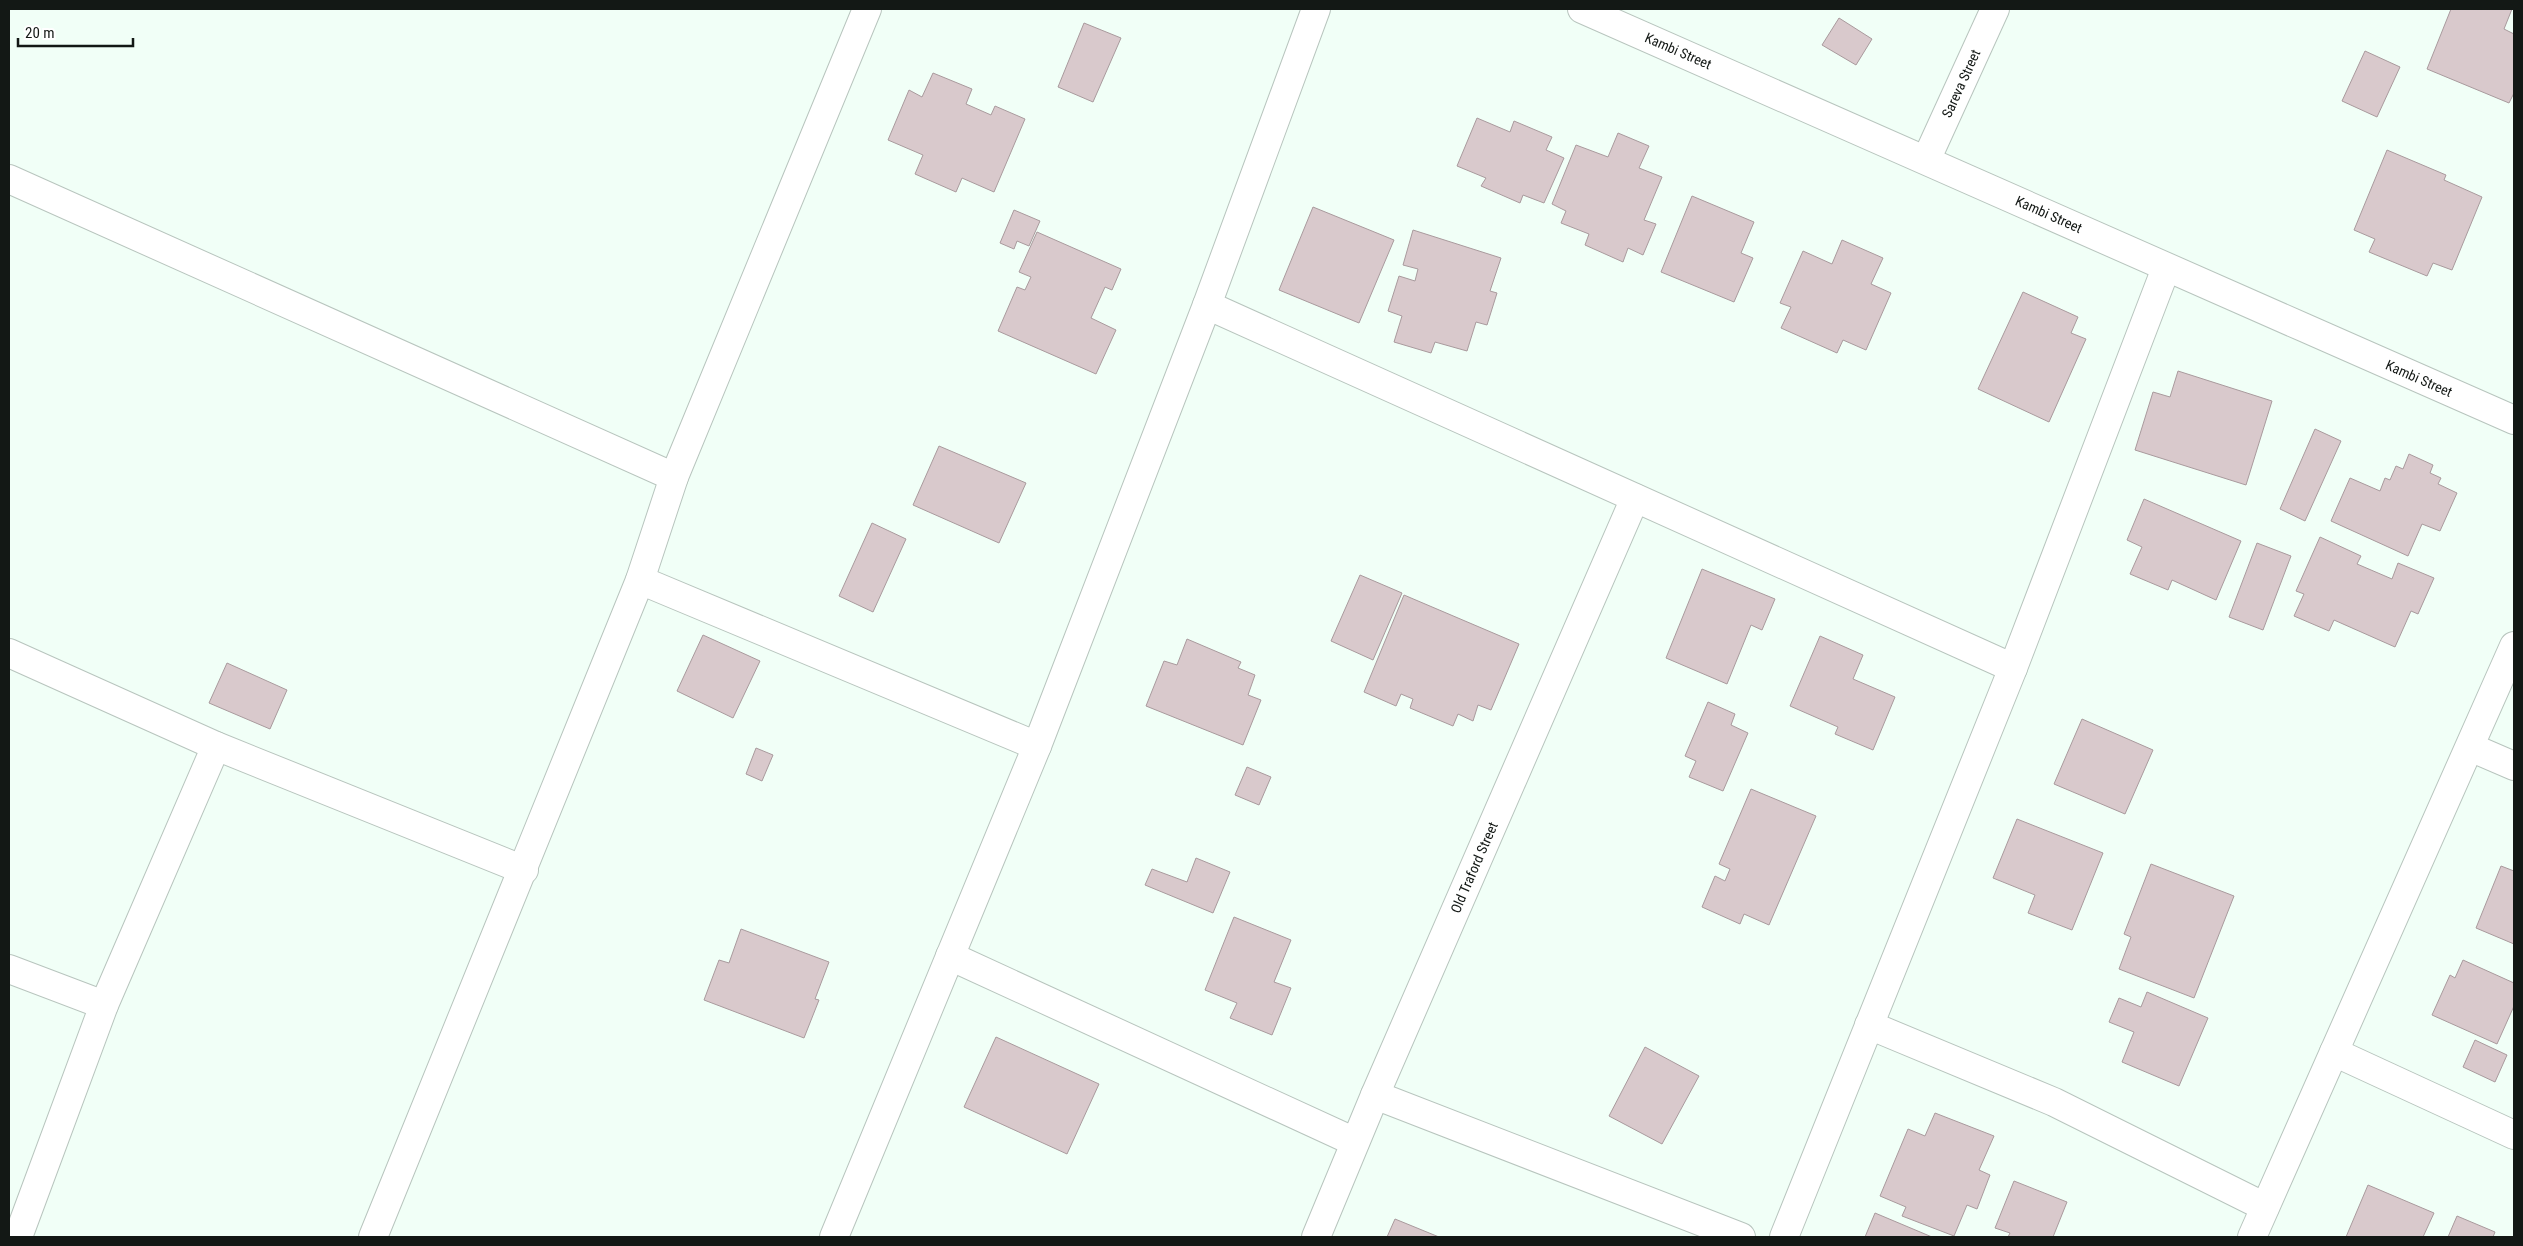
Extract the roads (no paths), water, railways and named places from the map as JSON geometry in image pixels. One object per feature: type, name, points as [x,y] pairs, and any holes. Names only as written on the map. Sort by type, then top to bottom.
[{"type":"street","points":[[373,1237],[524,870],[640,580],[674,477],[867,9]]},
{"type":"street","points":[[834,1237],[1037,746],[1207,305],[1316,9]]},
{"type":"street","name":"Kambi Street","points":[[1582,9],[1926,158],[2166,268],[2514,420]]},
{"type":"street","name":"Sareva Street","points":[[1926,158],[1995,9]]},
{"type":"street","points":[[9,179],[674,477]]},
{"type":"street","points":[[1784,1237],[2013,668],[2166,268]]},
{"type":"street","points":[[1207,305],[2013,668]]},
{"type":"street","name":"Old Traford Street","points":[[1316,1237],[1375,1095],[1635,498]]},
{"type":"street","points":[[640,580],[1037,746]]},
{"type":"street","points":[[2252,1237],[2514,646]]},
{"type":"street","points":[[9,653],[216,746],[524,870]]},
{"type":"street","points":[[18,1237],[104,1005],[216,746]]},
{"type":"street","points":[[2470,747],[2514,766]]},
{"type":"street","points":[[950,956],[1355,1142]]},
{"type":"street","points":[[9,969],[104,1005]]},
{"type":"street","points":[[1869,1025],[2054,1102],[2265,1207]]},
{"type":"street","points":[[2334,1052],[2514,1136]]},
{"type":"street","points":[[1375,1095],[1741,1237]]}]
